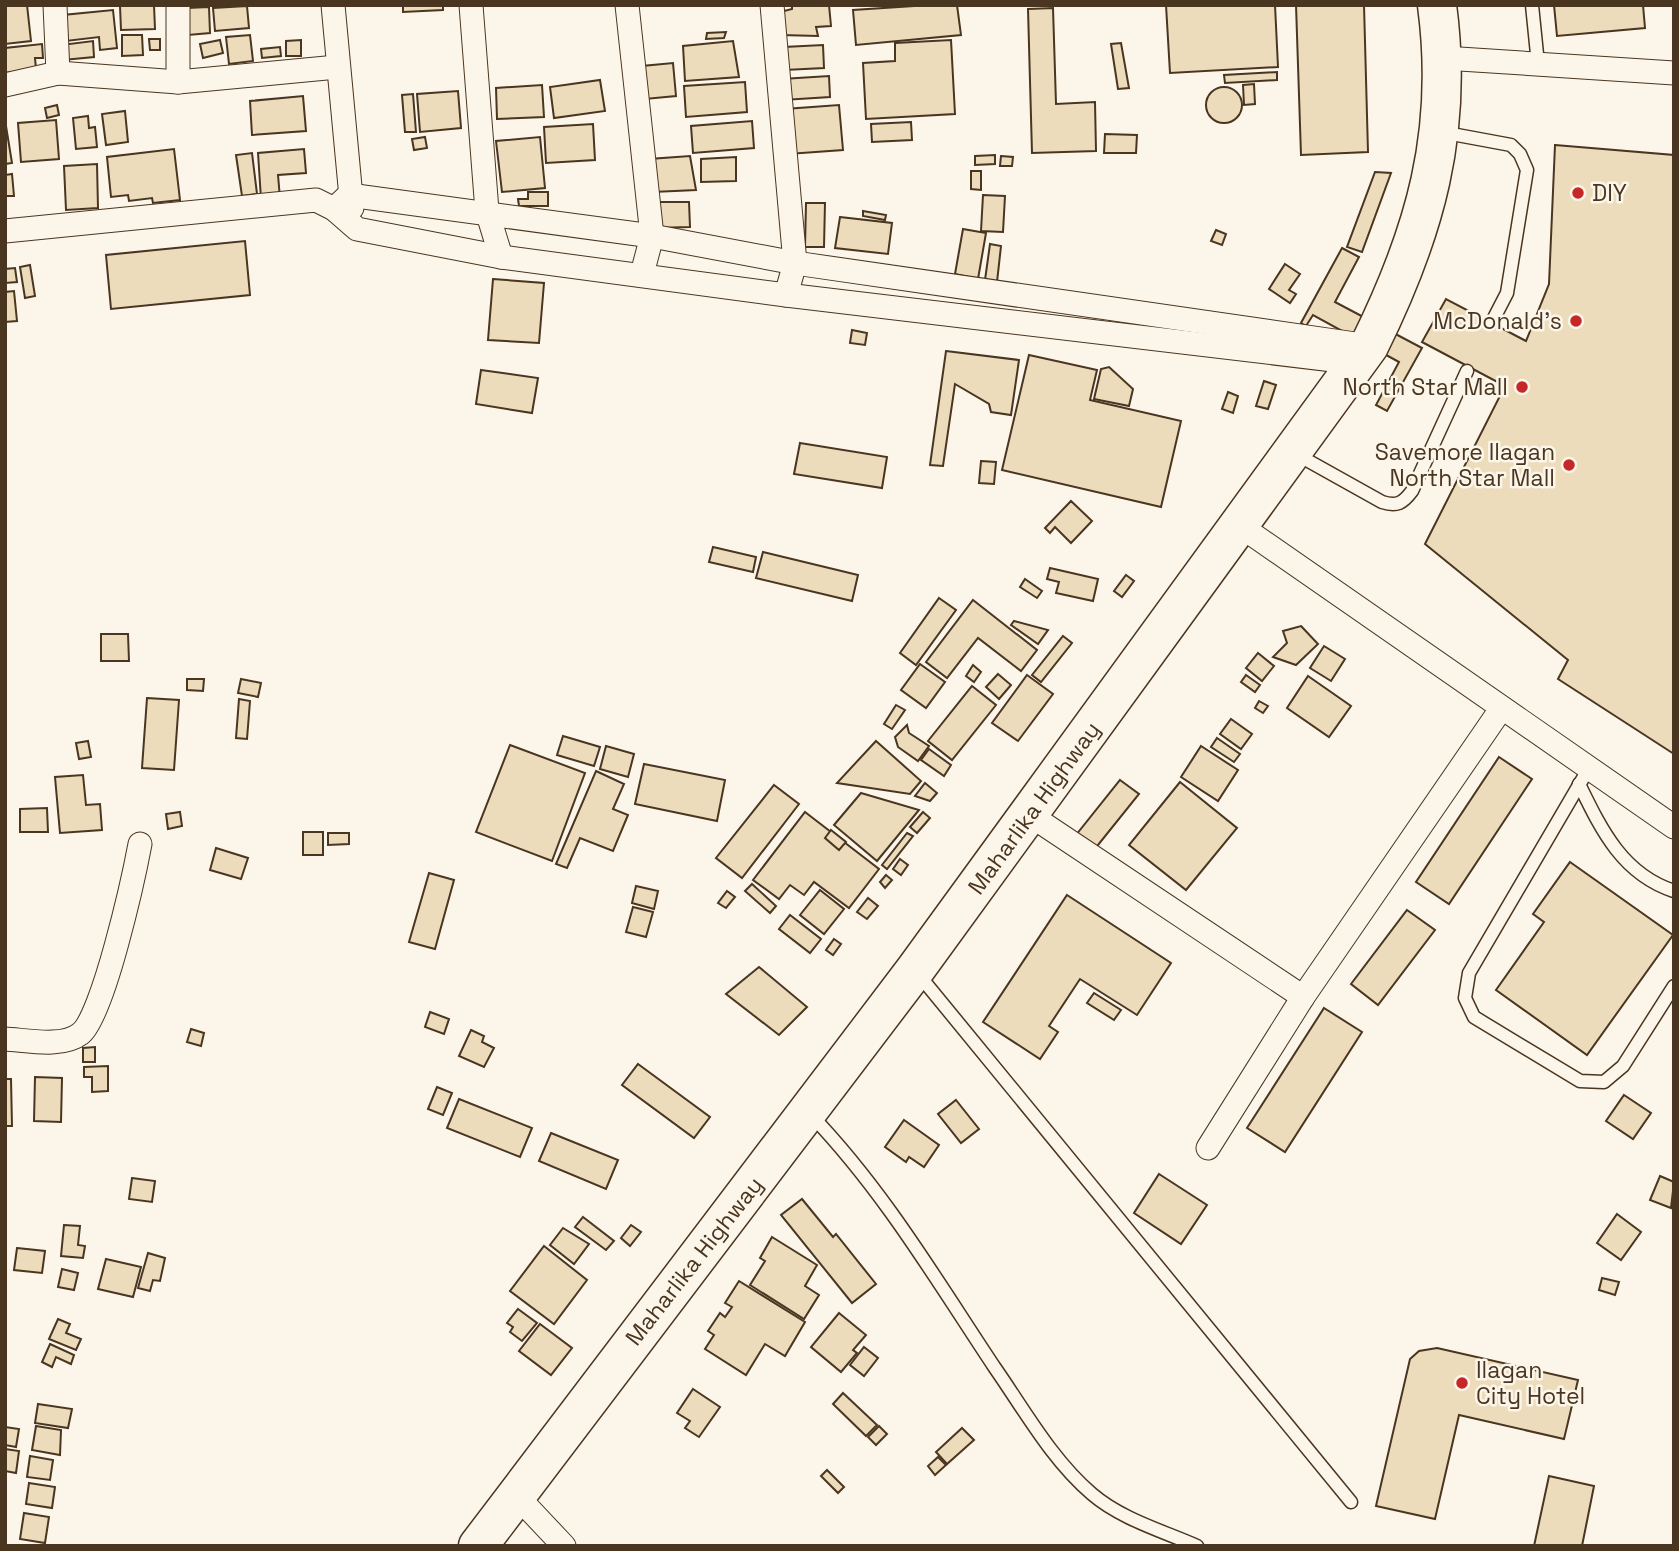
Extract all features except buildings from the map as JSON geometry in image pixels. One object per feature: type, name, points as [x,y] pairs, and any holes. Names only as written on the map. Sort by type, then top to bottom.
[{"type":"highway","name":"Maharlika Highway","points":[[478,1546],[514,1494],[915,970],[1363,355],[1395,294],[1424,213],[1439,132],[1444,58],[1437,5]]},
{"type":"street","points":[[55,5],[58,73]]},
{"type":"street","points":[[178,5],[178,82]]},
{"type":"street","points":[[333,5],[342,202],[357,229],[501,257],[786,295],[1363,355]]},
{"type":"street","points":[[471,5],[487,211],[501,257]]},
{"type":"street","points":[[627,5],[652,236],[642,274]]},
{"type":"street","points":[[772,5],[795,262],[786,295]]},
{"type":"street","points":[[1444,58],[1674,73]]},
{"type":"street","points":[[5,85],[58,73],[178,82],[337,67]]},
{"type":"street","points":[[5,231],[316,200],[487,211],[1363,355]]},
{"type":"street","points":[[1238,525],[1501,709],[1584,776],[1674,827]]},
{"type":"street","points":[[1208,1148],[1303,998],[1501,709]]},
{"type":"street","points":[[1030,814],[1303,998]]},
{"type":"street","points":[[5,1039],[58,1041],[72,1038],[87,1028],[113,958],[140,844]]},
{"type":"street","points":[[514,1494],[564,1546]]},
{"type":"lane","points":[[1532,5],[1538,64]]},
{"type":"lane","points":[[1439,132],[1511,145],[1520,154],[1527,170],[1507,293],[1492,322]]},
{"type":"lane","points":[[1293,452],[1382,502],[1393,506],[1403,502],[1412,491],[1467,372]]},
{"type":"lane","points":[[1584,776],[1599,825],[1620,857],[1652,884],[1674,891]]},
{"type":"lane","points":[[1584,776],[1469,973],[1465,998],[1474,1017],[1580,1081],[1604,1082],[1623,1066],[1674,986]]},
{"type":"lane","points":[[915,970],[1351,1502]]},
{"type":"lane","points":[[808,1113],[847,1153],[892,1212],[1047,1445],[1092,1494],[1115,1509],[1197,1546]]},
{"type":"place","name":"DIY","points":[[1578,193]]},
{"type":"place","name":"McDonald's","points":[[1576,321]]},
{"type":"place","name":"North Star Mall","points":[[1522,387]]},
{"type":"place","name":"Savemore Ilagan North Star Mall","points":[[1569,465]]},
{"type":"place","name":"Ilagan City Hotel","points":[[1462,1383]]}]
